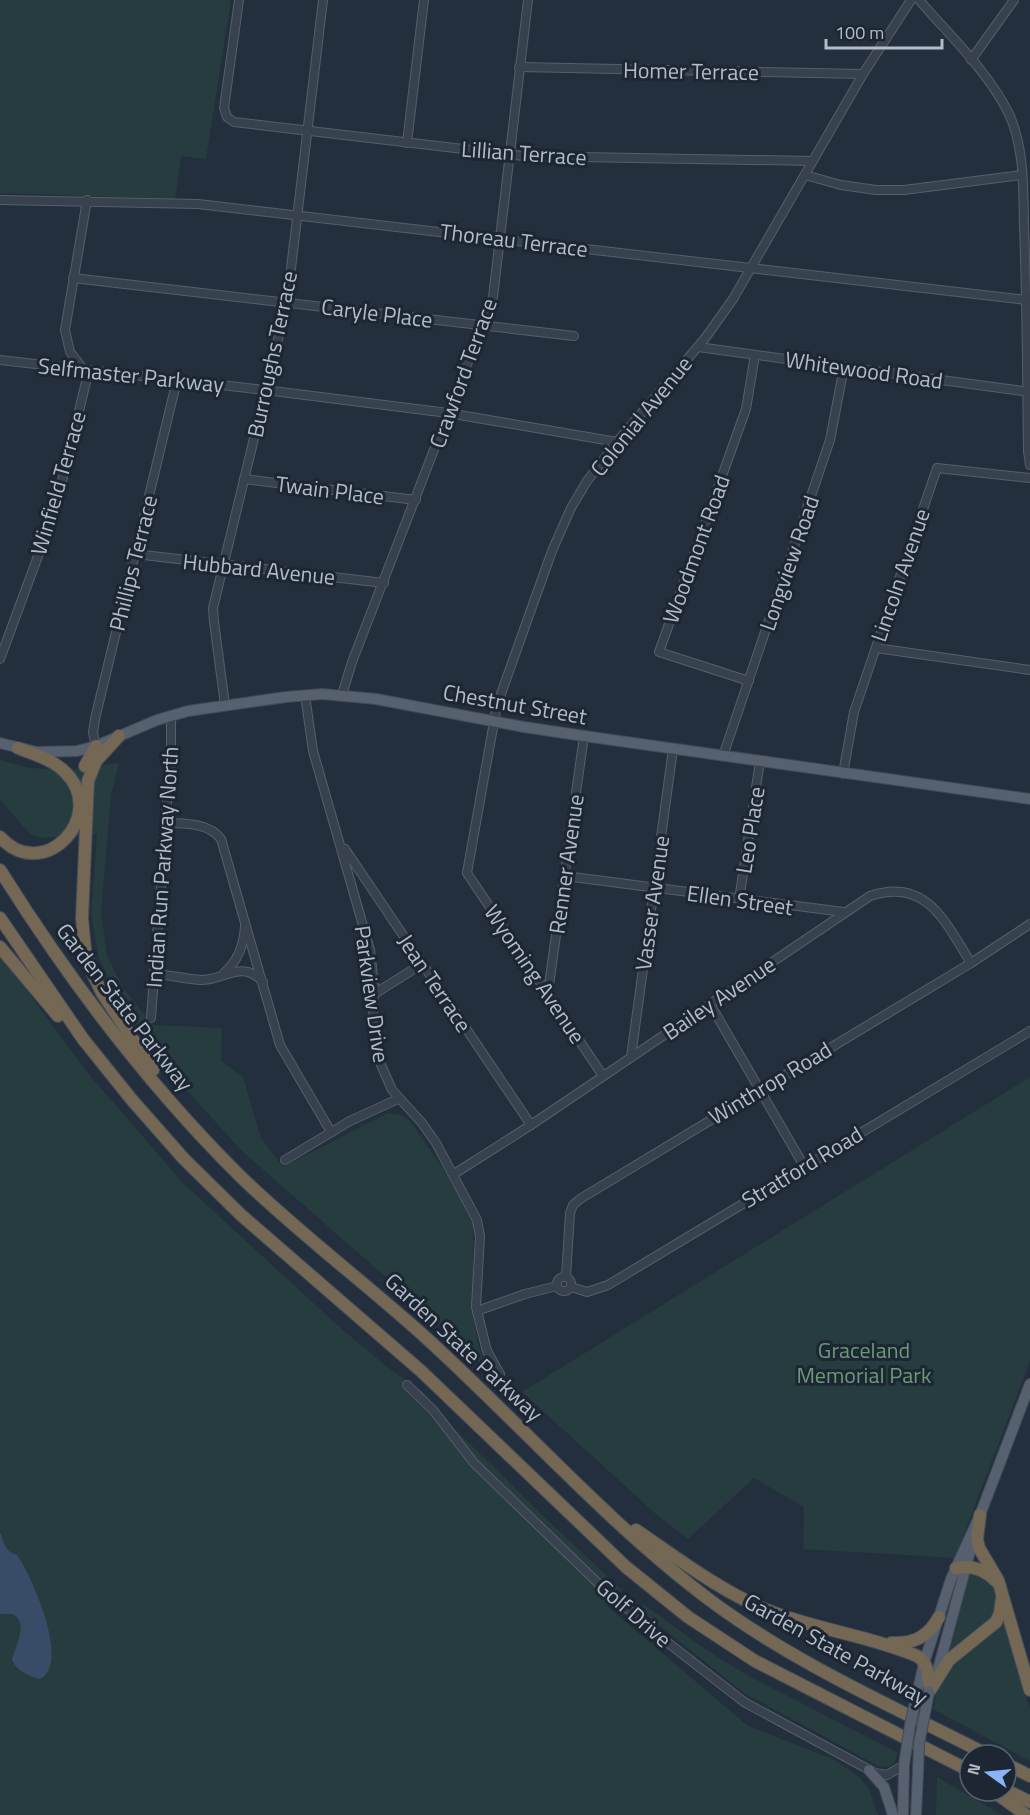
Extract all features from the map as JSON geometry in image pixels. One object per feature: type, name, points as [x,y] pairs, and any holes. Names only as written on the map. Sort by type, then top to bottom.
[{"type":"highway","points":[[120,736],[96,761],[89,776],[82,918],[84,943],[93,975],[106,999],[187,1121]]},
{"type":"highway","points":[[0,837],[9,846],[22,852],[35,853],[61,844],[77,821],[83,771],[96,746]]},
{"type":"highway","points":[[18,748],[50,762],[65,772],[76,788],[79,807]]},
{"type":"highway","name":"Garden State Parkway","points":[[0,870],[93,1005],[187,1121],[253,1189],[444,1354],[672,1570],[748,1627],[844,1682],[964,1743]]},
{"type":"highway","name":"Garden State Parkway","points":[[0,918],[54,999],[132,1100],[184,1159],[230,1205],[421,1371],[615,1556],[663,1598],[755,1661],[958,1766]]},
{"type":"highway","points":[[0,947],[132,1100]]},
{"type":"highway","points":[[592,1496],[638,1531],[750,1603],[797,1621],[914,1654],[928,1670],[924,1689]]},
{"type":"highway","points":[[980,1515],[977,1539],[979,1548],[1001,1590],[1030,1690]]},
{"type":"highway","points":[[924,1689],[949,1660],[996,1622],[1000,1613],[1001,1590],[988,1574],[961,1567]]},
{"type":"highway","points":[[868,1640],[900,1643],[915,1641],[928,1633],[939,1617]]},
{"type":"highway","points":[[1010,1803],[1026,1815]]},
{"type":"main road","name":"Chestnut Street","points":[[0,743],[37,752],[62,753],[96,746],[171,715],[225,705],[305,695],[342,695],[584,736],[1030,799]]},
{"type":"main road","points":[[924,1663],[939,1617],[961,1567],[1030,1384]]},
{"type":"main road","points":[[903,1815],[904,1766],[912,1718],[924,1689],[936,1675],[961,1567]]},
{"type":"main road","points":[[916,1815],[924,1689]]},
{"type":"main road","points":[[904,1766],[919,1744]]},
{"type":"main road","points":[[869,1770],[884,1787],[893,1815]]},
{"type":"street","name":"Lillian Terrace","points":[[239,0],[224,108],[227,117],[237,123],[510,155],[813,161]]},
{"type":"street","name":"Burroughs Terrace","points":[[225,705],[213,618],[214,602],[287,302],[323,0]]},
{"type":"street","points":[[407,143],[424,0]]},
{"type":"street","name":"Crawford Terrace","points":[[342,695],[352,662],[494,295],[528,0]]},
{"type":"street","name":"Colonial Avenue","points":[[467,873],[500,695],[552,550],[577,499],[617,442],[698,347],[734,299],[863,75],[911,0]]},
{"type":"street","points":[[919,0],[971,60],[1000,98],[1017,136],[1027,200],[1026,300],[1030,465]]},
{"type":"street","points":[[971,60],[1014,0]]},
{"type":"street","name":"Homer Terrace","points":[[519,67],[863,75]]},
{"type":"street","points":[[805,175],[876,190],[904,190],[1022,175]]},
{"type":"street","name":"Thoreau Terrace","points":[[0,200],[198,204],[1026,300]]},
{"type":"street","points":[[84,370],[73,358],[65,330],[87,200]]},
{"type":"street","name":"Caryle Place","points":[[73,278],[574,336]]},
{"type":"street","name":"Whitewood Road","points":[[698,347],[1029,392]]},
{"type":"street","name":"Woodmont Road","points":[[749,681],[659,652],[746,409],[755,354]]},
{"type":"street","name":"Selfmaster Parkway","points":[[0,360],[447,413],[617,442]]},
{"type":"street","name":"Longview Road","points":[[723,756],[830,441],[844,367]]},
{"type":"street","name":"Winfield Terrace","points":[[0,659],[55,510],[86,382],[84,370]]},
{"type":"street","name":"Phillips Terrace","points":[[96,746],[93,733],[95,719],[177,380]]},
{"type":"street","name":"Lincoln Avenue","points":[[843,774],[854,712],[937,468],[1030,478]]},
{"type":"street","name":"Twain Place","points":[[244,479],[416,500]]},
{"type":"street","name":"Hubbard Avenue","points":[[135,554],[384,583]]},
{"type":"street","points":[[876,648],[1030,670]]},
{"type":"street","name":"Parkview Drive","points":[[305,695],[312,746],[369,942],[373,967],[373,1025],[376,1052],[385,1078],[426,1129],[474,1212],[480,1231],[477,1311],[487,1352],[500,1374]]},
{"type":"street","name":"Indian Run Parkway North","points":[[151,1018],[172,740],[171,715]]},
{"type":"street","name":"Renner Avenue","points":[[548,992],[584,736]]},
{"type":"street","name":"Vasser Avenue","points":[[631,1057],[673,749]]},
{"type":"street","name":"Leo Place","points":[[739,900],[760,761]]},
{"type":"street","points":[[166,823],[202,826],[219,836],[225,849],[283,1051],[331,1132]]},
{"type":"street","name":"Jean Terrace","points":[[340,841],[531,1125]]},
{"type":"street","name":"Wyoming Avenue","points":[[467,873],[603,1076]]},
{"type":"street","name":"Ellen Street","points":[[565,876],[844,912]]},
{"type":"street","name":"Bailey Avenue","points":[[454,1174],[531,1125],[864,898],[881,892],[899,891],[916,895],[936,909],[971,963]]},
{"type":"street","points":[[224,974],[234,962],[242,945],[245,919]]},
{"type":"street","name":"Winthrop Road","points":[[566,1277],[570,1213],[576,1202],[1030,926]]},
{"type":"street","points":[[374,994],[422,964]]},
{"type":"street","points":[[155,974],[205,980],[238,971],[248,972],[262,982]]},
{"type":"street","points":[[710,1004],[804,1166]]},
{"type":"street","name":"Stratford Road","points":[[571,1287],[587,1292],[608,1285],[1030,1031]]},
{"type":"street","points":[[285,1160],[350,1120],[388,1105],[399,1098]]},
{"type":"street","points":[[566,1277],[571,1287],[563,1291],[557,1286],[559,1279],[566,1277]]},
{"type":"street","points":[[477,1311],[525,1294],[557,1286]]},
{"type":"street","name":"Golf Drive","points":[[406,1385],[433,1410],[480,1470],[602,1587],[658,1635],[744,1702],[869,1770],[887,1775],[904,1766]]},
{"type":"green space","points":[[0,0],[231,0],[206,159],[181,156],[175,199],[0,193]]},
{"type":"green space","points":[[0,760],[30,768],[70,770],[119,763],[111,795],[101,912],[107,956],[124,989],[153,1025],[222,1028],[221,1061],[243,1077],[261,1138],[283,1167],[388,1113],[401,1115],[410,1121],[446,1173],[473,1223],[473,1313],[478,1344],[487,1369],[436,1321],[241,1150],[155,1055],[116,993],[99,959],[91,914],[97,834],[42,838],[31,835],[0,800]]},
{"type":"green space","points":[[0,954],[86,1071],[183,1183],[335,1323],[386,1366],[421,1390],[454,1428],[622,1590],[607,1606],[748,1726],[835,1760],[859,1777],[869,1789],[878,1815],[0,1815]]},
{"type":"green space","name":"Graceland Memorial Park","points":[[1030,1077],[1030,1361],[955,1558],[803,1549],[804,1507],[754,1478],[688,1539],[657,1515],[522,1392]]},
{"type":"green space","points":[[969,1574],[986,1580],[994,1590],[996,1603],[994,1619],[951,1652],[949,1648],[951,1639]]},
{"type":"green space","points":[[643,1604],[705,1649],[747,1675],[898,1753],[894,1763],[888,1767],[878,1766],[744,1693],[640,1610]]},
{"type":"green space","points":[[1001,1620],[1005,1621],[1030,1709],[1030,1761],[1018,1755],[1018,1743],[996,1743],[933,1709],[939,1681],[949,1666]]},
{"type":"green space","points":[[937,1777],[958,1789],[958,1803],[981,1803],[1002,1815],[936,1815]]},
{"type":"water","points":[[0,1533],[9,1551],[18,1556],[25,1568],[46,1620],[52,1657],[49,1671],[40,1679],[23,1672],[12,1660],[19,1637],[20,1624],[14,1615],[0,1614]]}]
